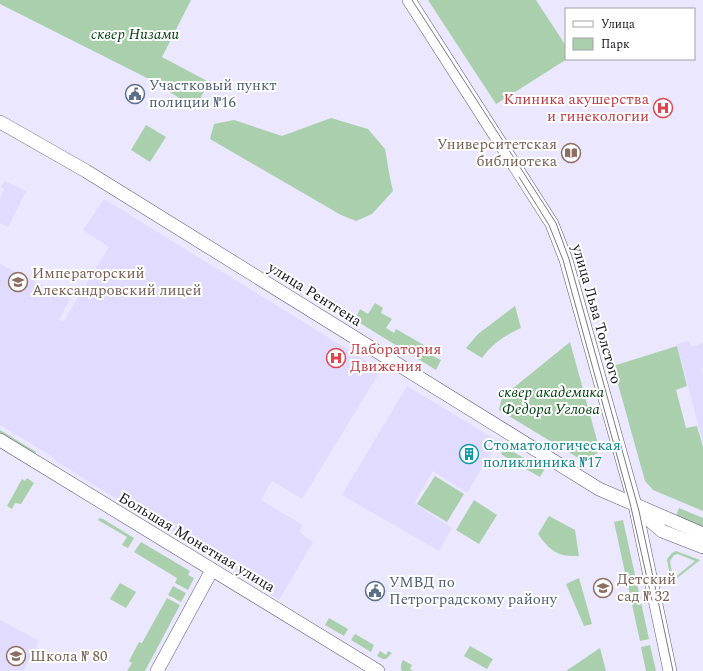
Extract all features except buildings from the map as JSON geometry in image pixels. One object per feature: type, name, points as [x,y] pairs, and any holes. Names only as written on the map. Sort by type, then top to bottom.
[{"type":"street","name":"улица Льва Толстого","points":[[409,0],[552,224],[566,260],[635,505],[670,671]]},
{"type":"street","name":"улица Рентгена","points":[[0,122],[86,172],[599,489],[703,534]]},
{"type":"street","name":"Большая Монетная улица","points":[[0,440],[378,671]]},
{"type":"street","name":"улица Рентгена","points":[[635,505],[639,511],[662,531],[703,547]]},
{"type":"street","points":[[157,671],[212,570]]},
{"type":"shaded area","name":"Императорский Александровский лицей","points":[[5,181],[26,191],[8,227],[0,223],[0,198],[4,189],[1,187]]},
{"type":"shaded area","points":[[104,199],[381,370],[302,499],[272,481],[261,500],[303,525],[299,532],[313,542],[279,600],[0,425],[0,264],[70,299],[59,320],[63,322],[109,247],[83,230]]},
{"type":"shaded area","points":[[689,341],[691,347],[703,343],[703,368],[701,369],[703,376],[703,444],[677,344]]},
{"type":"shaded area","points":[[407,386],[498,441],[467,493],[433,471],[414,503],[452,528],[439,551],[342,495]]},
{"type":"shaded area","name":"Школа № 80","points":[[0,620],[39,641],[23,671],[0,671]]},
{"type":"green space","name":"сквер Низами","points":[[0,0],[191,0],[162,57],[209,82],[195,108],[151,80],[0,4]]},
{"type":"green space","points":[[428,0],[536,0],[565,44],[565,60],[496,104]]},
{"type":"green space","points":[[331,118],[368,129],[385,149],[393,191],[372,214],[356,221],[341,215],[210,139],[214,124],[234,120],[282,136]]},
{"type":"green space","points":[[146,125],[166,137],[150,162],[131,150]]},
{"type":"green space","points":[[375,303],[383,308],[381,313],[392,319],[386,328],[394,333],[396,329],[436,352],[433,356],[441,360],[436,370],[355,320],[360,309],[368,314]]},
{"type":"green space","points":[[515,306],[521,328],[499,340],[482,358],[466,348],[478,334]]},
{"type":"green space","name":"сквер академика Федора Углова","points":[[570,342],[600,451],[585,462],[499,410],[502,397]]},
{"type":"green space","points":[[677,346],[687,386],[676,390],[686,428],[697,426],[703,447],[703,511],[653,490],[645,481],[613,366]]},
{"type":"green space","points":[[0,430],[36,452],[35,454],[0,433]]},
{"type":"green space","points":[[505,447],[544,470],[540,477],[524,468],[526,465],[519,460],[516,464],[501,454]]},
{"type":"green space","points":[[435,476],[464,494],[447,522],[417,504]]},
{"type":"green space","points":[[27,478],[34,483],[21,504],[15,503],[12,509],[7,506],[22,479],[25,481]]},
{"type":"green space","points":[[474,500],[497,515],[479,544],[456,530]]},
{"type":"green space","points":[[679,508],[703,518],[703,527],[676,516]]},
{"type":"green space","points":[[549,516],[575,530],[579,556],[565,555],[555,552],[542,540],[538,534]]},
{"type":"green space","points":[[99,518],[134,538],[128,548],[122,545],[127,537],[98,520]]},
{"type":"green space","points":[[623,520],[649,639],[640,641],[614,522]]},
{"type":"green space","points":[[141,542],[190,571],[188,575],[194,578],[188,590],[175,583],[177,578],[134,552]]},
{"type":"green space","points":[[676,551],[700,560],[671,583],[667,559]],"holes":[[[678,554],[695,561],[673,579],[670,561],[674,555]]]},
{"type":"green space","points":[[579,578],[592,624],[584,626],[566,584]]},
{"type":"green space","points":[[120,583],[136,592],[126,608],[110,599]]},
{"type":"green space","points":[[173,586],[186,593],[181,602],[168,595]]},
{"type":"green space","points":[[167,598],[180,605],[145,671],[127,671],[132,663],[129,661],[139,642],[142,643]]},
{"type":"green space","points":[[329,618],[348,629],[344,636],[325,625]]},
{"type":"green space","points":[[355,634],[374,645],[371,652],[351,640]]},
{"type":"green space","points":[[650,645],[656,671],[646,671],[641,647]]},
{"type":"green space","points":[[470,646],[493,659],[487,669],[464,656]]},
{"type":"green space","points":[[600,648],[606,671],[566,671]]},
{"type":"green space","points":[[380,651],[386,655],[388,651],[392,653],[386,659],[383,659],[377,656]]},
{"type":"green space","points":[[403,660],[412,665],[410,669],[413,671],[402,671],[401,666]]},
{"type":"tram line","points":[[412,0],[556,223],[569,259],[639,511],[673,671]]},
{"type":"tram line","points":[[519,177],[549,225],[563,260],[630,503],[652,600]]},
{"type":"place","name":"Участковый пункт полиции №16","points":[[135,94]]},
{"type":"place","name":"Клиника акушерства и гинекологии","points":[[663,108]]},
{"type":"place","name":"Университетская библиотека","points":[[571,153]]},
{"type":"place","name":"Императорский Александровский лицей","points":[[18,282]]},
{"type":"place","name":"Лаборатория Движения","points":[[336,358]]},
{"type":"place","name":"Стоматологическая поликлиника №17","points":[[469,454]]},
{"type":"place","name":"Детский сад № 32","points":[[603,588]]},
{"type":"place","name":"УМВД по Петроградскому району","points":[[375,591]]},
{"type":"place","name":"Школа № 80","points":[[16,656]]}]
